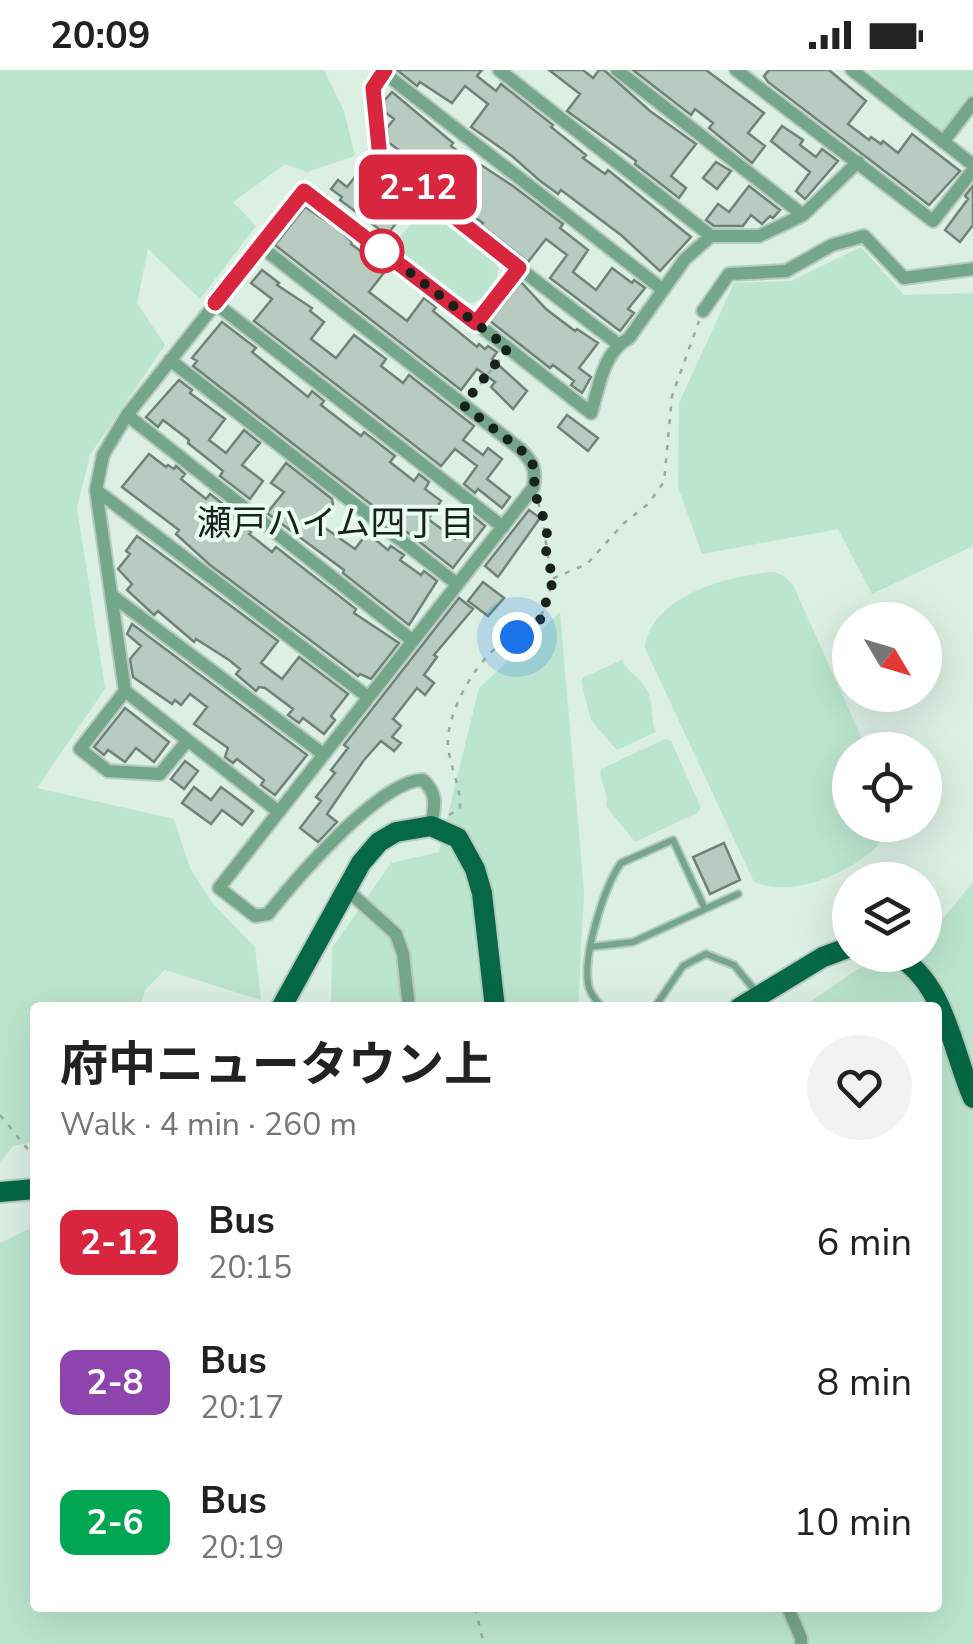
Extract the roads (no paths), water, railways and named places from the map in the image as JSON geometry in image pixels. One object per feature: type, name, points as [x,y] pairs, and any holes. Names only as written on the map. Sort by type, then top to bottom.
[{"type":"main road","points":[[284,1002],[361,863],[380,842],[396,832],[431,826],[458,838],[475,869],[482,893],[493,1002]]},
{"type":"main road","points":[[747,1002],[832,953]]},
{"type":"main road","points":[[917,972],[937,1002]]},
{"type":"main road","points":[[942,1016],[973,1098]]},
{"type":"main road","points":[[0,1192],[30,1189]]},
{"type":"street","points":[[499,70],[711,236],[759,236],[803,215],[858,162]]},
{"type":"street","points":[[618,70],[803,215]]},
{"type":"street","points":[[736,70],[933,221],[973,168],[853,70]]},
{"type":"street","points":[[618,344],[380,158],[373,88],[384,71],[662,289]]},
{"type":"street","points":[[942,142],[973,103]]},
{"type":"street","points":[[279,812],[125,691],[96,490],[103,455],[127,415],[304,191],[591,413],[608,358],[618,344],[629,338],[684,259],[711,236]]},
{"type":"street","points":[[703,311],[729,274],[786,271],[832,245],[864,236],[904,278],[973,269]]},
{"type":"street","points":[[260,246],[531,460],[536,474],[533,488],[219,888],[255,916],[268,914],[296,879],[386,792],[410,780],[423,780],[432,789],[436,800],[431,826]]},
{"type":"street","points":[[476,323],[519,268]]},
{"type":"street","points":[[215,303],[502,528]]},
{"type":"street","points":[[170,360],[457,584]]},
{"type":"street","points":[[127,415],[413,641]]},
{"type":"street","points":[[96,490],[368,697]]},
{"type":"street","points":[[111,595],[324,754]]},
{"type":"street","points":[[125,691],[80,748],[108,771],[160,774],[188,740]]},
{"type":"street","points":[[346,889],[396,934],[403,954],[407,1002]]},
{"type":"street","points":[[790,1612],[802,1638],[800,1644]]},
{"type":"lane","points":[[598,1002],[587,984],[590,947],[621,862],[673,840],[705,909]]},
{"type":"lane","points":[[590,947],[633,942],[738,894]]},
{"type":"lane","points":[[658,1002],[684,966],[706,954],[734,964],[758,994]]},
{"type":"district","name":"瀬戸ハイム四丁目","points":[[336,523]]}]
